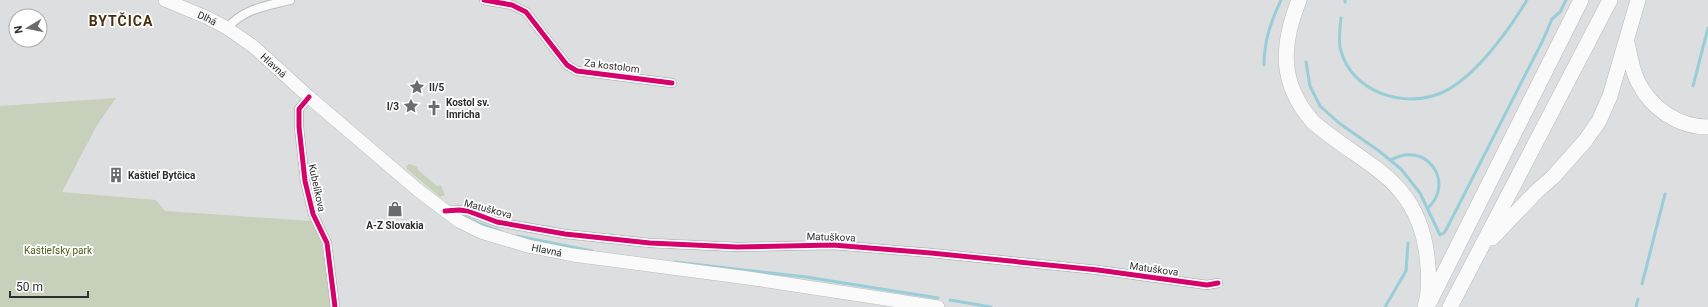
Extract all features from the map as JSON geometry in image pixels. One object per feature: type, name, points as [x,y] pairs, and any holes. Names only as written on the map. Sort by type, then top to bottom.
[{"type":"highway","points":[[1298,0],[1290,22],[1286,47],[1286,68],[1293,92],[1304,112],[1313,122],[1389,177],[1413,207],[1425,243],[1428,275],[1426,307]]},
{"type":"highway","points":[[1426,307],[1581,0]]},
{"type":"highway","points":[[1450,307],[1610,0]]},
{"type":"highway","points":[[1480,250],[1536,192],[1554,177],[1585,141],[1599,120],[1610,96],[1627,43],[1638,0]]},
{"type":"highway","points":[[1627,43],[1638,81],[1645,95],[1654,105],[1675,119],[1687,123],[1708,126]]},
{"type":"main road","name":"Dlhá","points":[[165,0],[196,12],[227,28]]},
{"type":"main road","name":"Hlavná","points":[[227,28],[254,47],[388,166],[445,211],[481,232],[510,242],[573,255],[938,307]]},
{"type":"street","points":[[227,28],[236,19],[250,10],[290,0]]},
{"type":"street","name":"Za kostolom","points":[[484,0],[512,5],[526,12],[567,65],[577,71],[672,83]]},
{"type":"street","name":"Kubelíkova","points":[[309,97],[299,109],[299,127],[305,181],[312,214],[327,243],[335,307]]},
{"type":"street","name":"Matuškova","points":[[445,211],[468,211],[497,222],[564,234],[642,242],[737,246],[833,245],[931,253],[1098,270],[1207,285],[1218,283]]},
{"type":"green space","name":"Kaštieľsky park","points":[[116,98],[97,125],[62,192],[156,200],[165,211],[311,221],[321,238],[331,307],[0,307],[0,106]]},
{"type":"green space","points":[[409,164],[417,167],[418,170],[437,186],[441,185],[445,195],[440,197],[407,169],[406,166]]},
{"type":"waterway","points":[[1264,65],[1265,48],[1269,31],[1281,0]]},
{"type":"waterway","points":[[1341,18],[1339,39],[1341,51],[1347,65],[1356,77],[1368,87],[1381,93],[1396,98],[1411,99],[1441,93],[1466,77],[1501,39],[1527,0]]},
{"type":"waterway","points":[[1306,62],[1310,86],[1320,106],[1339,123],[1379,151],[1401,169],[1420,193],[1440,235],[1444,233],[1447,228],[1543,40],[1552,19],[1560,12],[1566,0]]},
{"type":"waterway","points":[[1693,86],[1708,28]]},
{"type":"waterway","points":[[1391,160],[1404,155],[1415,155],[1425,159],[1433,166],[1438,176],[1439,186],[1436,197],[1428,208]]},
{"type":"waterway","points":[[1642,284],[1665,194]]},
{"type":"waterway","points":[[461,215],[502,232]]},
{"type":"waterway","points":[[517,236],[592,251]]},
{"type":"waterway","points":[[1385,307],[1406,271],[1408,243]]},
{"type":"waterway","points":[[675,262],[806,277],[938,298]]},
{"type":"waterway","points":[[1636,307],[1638,299]]},
{"type":"waterway","points":[[950,300],[991,307]]},
{"type":"cycle path","points":[[484,0],[512,5],[526,12],[567,65],[577,71],[672,83]]},
{"type":"cycle path","points":[[309,97],[299,109],[299,127],[305,181],[313,214],[327,243],[335,307]]},
{"type":"cycle path","points":[[445,211],[468,211],[497,222],[565,234],[650,243],[737,247],[833,245],[931,253],[1098,270],[1207,285],[1218,283]]},
{"type":"place","name":"II/5","points":[[417,87]]},
{"type":"place","name":"I/3","points":[[411,106]]},
{"type":"place","name":"Kostol sv. Imricha","points":[[434,108]]},
{"type":"place","name":"Kaštieľ Bytčica","points":[[116,175]]},
{"type":"place","name":"A-Z Slovakia","points":[[395,209]]},
{"type":"district","name":"BYTČICA","points":[[121,21]]}]
